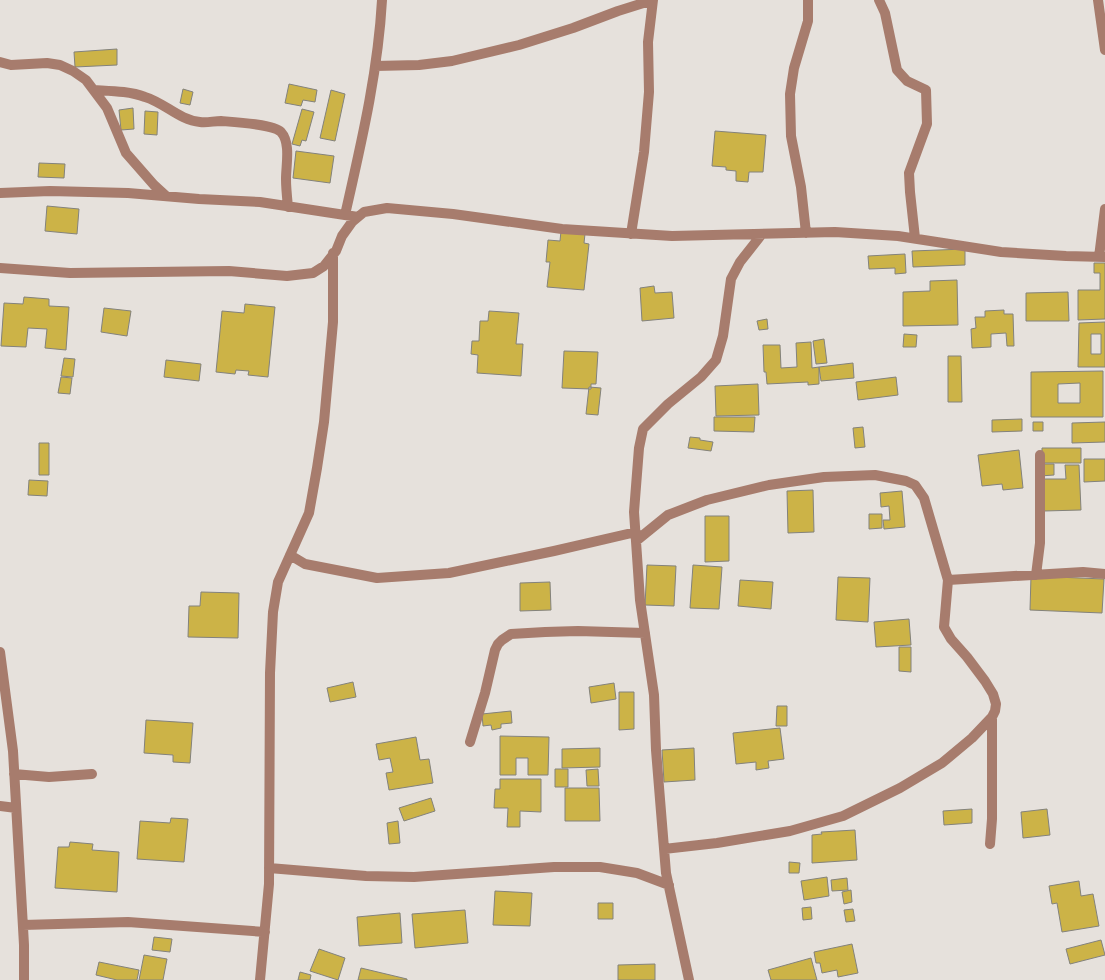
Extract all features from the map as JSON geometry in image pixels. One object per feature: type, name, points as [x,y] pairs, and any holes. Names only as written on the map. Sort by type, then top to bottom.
[{"type":"street","points":[[345,215],[375,66],[380,36],[382,0]]},
{"type":"street","points":[[375,66],[419,65],[452,61],[512,47],[573,28],[653,0],[648,42],[649,92],[645,144],[631,234]]},
{"type":"street","points":[[806,233],[801,187],[791,136],[790,94],[794,68],[808,21],[808,0]]},
{"type":"street","points":[[879,0],[885,13],[897,70],[907,81],[926,90],[927,124],[910,173],[910,192],[915,238]]},
{"type":"street","points":[[1098,0],[1105,50]]},
{"type":"street","points":[[0,62],[11,65],[47,63],[60,65],[86,80],[107,108],[126,152],[154,185],[166,196]]},
{"type":"street","points":[[94,90],[129,93],[146,97],[163,104],[180,116],[202,123],[220,121],[241,122],[276,128],[284,136],[287,148],[286,180],[288,207]]},
{"type":"street","points":[[0,193],[50,191],[128,193],[260,202],[358,217]]},
{"type":"street","points":[[0,268],[70,273],[229,271],[287,276],[313,273],[324,266],[336,251],[342,236],[352,222],[364,212],[387,208],[460,215],[562,229],[631,234],[672,236],[843,233],[915,238],[1001,252],[1102,257],[1105,209]]},
{"type":"street","points":[[689,980],[666,873],[656,750],[654,695],[640,600],[634,512],[639,448],[643,429],[668,404],[701,377],[716,360],[723,336],[731,279],[740,262],[762,234]]},
{"type":"street","points":[[260,980],[269,868],[270,673],[273,612],[278,582],[309,513],[324,422],[333,322],[334,253]]},
{"type":"street","points":[[1036,575],[1040,543],[1040,455]]},
{"type":"street","points":[[290,555],[305,564],[377,578],[449,573],[554,551],[636,536],[668,515],[707,500],[777,484],[824,477],[875,475],[906,481],[915,485],[924,498],[948,580],[944,627],[951,639],[967,657],[993,694],[996,704],[992,717],[972,738],[942,763],[900,788],[842,816],[790,831],[717,843],[664,849]]},
{"type":"street","points":[[948,580],[1083,572],[1105,574]]},
{"type":"street","points":[[470,742],[485,693],[495,650],[498,644],[506,637],[511,634],[552,632],[645,633]]},
{"type":"street","points":[[0,652],[13,751],[23,925],[24,980]]},
{"type":"street","points":[[990,844],[992,819],[992,717]]},
{"type":"street","points":[[14,774],[49,777],[92,774]]},
{"type":"street","points":[[0,806],[16,808]]},
{"type":"street","points":[[269,868],[366,876],[414,877],[554,867],[600,867],[637,873],[668,885]]},
{"type":"street","points":[[23,925],[128,922],[265,932]]},
{"type":"building","points":[[117,49],[117,65],[75,67],[74,52]]},
{"type":"building","points":[[289,84],[317,90],[315,102],[303,100],[301,106],[285,103]]},
{"type":"building","points":[[183,89],[193,92],[190,105],[180,103]]},
{"type":"building","points":[[331,90],[345,94],[335,141],[320,138]]},
{"type":"building","points":[[133,108],[134,129],[121,130],[119,110]]},
{"type":"building","points":[[302,109],[314,112],[306,141],[302,140],[300,146],[292,144]]},
{"type":"building","points":[[145,111],[158,112],[157,135],[144,134]]},
{"type":"building","points":[[715,131],[766,135],[763,172],[749,172],[748,182],[736,181],[736,171],[726,170],[726,167],[712,166]]},
{"type":"building","points":[[296,151],[334,156],[330,183],[293,178]]},
{"type":"building","points":[[39,163],[65,164],[64,178],[38,177]]},
{"type":"building","points":[[47,206],[79,209],[77,234],[45,231]]},
{"type":"building","points":[[561,231],[585,234],[584,243],[589,244],[584,290],[547,287],[550,262],[546,262],[548,240],[560,241]]},
{"type":"building","points":[[965,249],[965,265],[913,267],[912,251]]},
{"type":"building","points":[[905,254],[906,273],[895,274],[895,268],[869,269],[868,256]]},
{"type":"building","points":[[1094,263],[1105,263],[1105,319],[1078,320],[1078,290],[1100,290],[1100,273],[1094,273]]},
{"type":"building","points":[[957,280],[958,325],[903,326],[903,292],[930,291],[930,281]]},
{"type":"building","points":[[654,286],[655,293],[672,292],[674,318],[642,321],[640,288]]},
{"type":"building","points":[[1068,292],[1069,321],[1026,321],[1026,293]]},
{"type":"building","points":[[24,297],[49,299],[49,306],[69,307],[66,350],[45,348],[47,329],[28,328],[26,347],[1,346],[4,303],[23,304]]},
{"type":"building","points":[[245,304],[275,307],[268,377],[248,375],[249,371],[236,370],[235,374],[216,372],[222,311],[244,313]]},
{"type":"building","points":[[104,308],[131,311],[127,336],[101,332]]},
{"type":"building","points":[[1004,310],[1004,314],[1013,314],[1014,346],[1007,346],[1006,333],[991,334],[991,347],[972,348],[971,329],[976,328],[975,317],[985,317],[985,311]]},
{"type":"building","points":[[489,311],[519,313],[516,344],[523,344],[521,376],[477,373],[478,355],[471,354],[472,341],[479,341],[480,321],[488,321]]},
{"type":"building","points":[[767,319],[768,329],[759,330],[757,321]]},
{"type":"building","points":[[1105,322],[1105,367],[1078,367],[1079,323]],"holes":[[[1091,334],[1101,334],[1101,354],[1091,354]]]},
{"type":"building","points":[[904,334],[917,335],[916,347],[903,347]]},
{"type":"building","points":[[824,339],[827,363],[816,364],[813,341]]},
{"type":"building","points":[[811,342],[812,368],[819,367],[819,384],[808,385],[808,382],[767,384],[766,372],[764,372],[763,345],[780,345],[781,368],[797,367],[796,343]]},
{"type":"building","points":[[564,351],[598,352],[596,384],[591,384],[591,389],[562,388]]},
{"type":"building","points":[[948,356],[961,356],[962,402],[948,402]]},
{"type":"building","points":[[64,358],[75,359],[73,377],[61,376]]},
{"type":"building","points":[[166,360],[201,364],[199,381],[164,377]]},
{"type":"building","points":[[853,363],[854,378],[821,381],[819,367]]},
{"type":"building","points":[[1103,371],[1103,417],[1031,417],[1031,372]],"holes":[[[1080,383],[1080,403],[1058,403],[1058,384]]]},
{"type":"building","points":[[61,377],[72,378],[70,394],[58,393]]},
{"type":"building","points":[[896,377],[898,395],[858,400],[856,382]]},
{"type":"building","points":[[758,384],[759,415],[716,416],[715,386]]},
{"type":"building","points":[[589,387],[601,388],[598,415],[586,414]]},
{"type":"building","points":[[714,417],[755,417],[754,432],[714,431]]},
{"type":"building","points":[[1022,419],[1022,431],[992,432],[992,420]]},
{"type":"building","points":[[1033,422],[1043,422],[1043,431],[1033,431]]},
{"type":"building","points":[[1105,422],[1105,442],[1072,443],[1072,423]]},
{"type":"building","points":[[863,427],[865,447],[855,448],[853,428]]},
{"type":"building","points":[[690,437],[713,442],[711,451],[688,448]]},
{"type":"building","points":[[39,443],[49,443],[49,475],[39,475]]},
{"type":"building","points":[[1042,448],[1081,448],[1081,463],[1042,463]]},
{"type":"building","points":[[1019,450],[1023,488],[1003,490],[1002,484],[982,486],[978,455]]},
{"type":"building","points":[[1084,459],[1105,459],[1105,481],[1084,482]]},
{"type":"building","points":[[1040,464],[1054,464],[1054,475],[1040,476]]},
{"type":"building","points":[[1065,465],[1079,465],[1081,510],[1044,511],[1043,479],[1066,479]]},
{"type":"building","points":[[29,480],[48,481],[47,496],[28,495]]},
{"type":"building","points":[[813,490],[814,532],[788,533],[787,491]]},
{"type":"building","points":[[902,491],[905,527],[884,529],[883,520],[890,520],[889,506],[881,507],[880,493]]},
{"type":"building","points":[[869,514],[882,514],[882,528],[869,529]]},
{"type":"building","points":[[705,516],[729,516],[729,561],[705,562]]},
{"type":"building","points":[[647,565],[676,566],[674,606],[645,605]]},
{"type":"building","points":[[693,565],[722,567],[719,609],[690,608]]},
{"type":"building","points":[[1031,576],[1104,579],[1102,613],[1030,610]]},
{"type":"building","points":[[838,577],[870,578],[868,622],[836,620]]},
{"type":"building","points":[[740,580],[773,582],[771,609],[738,606]]},
{"type":"building","points":[[550,582],[551,610],[520,611],[520,583]]},
{"type":"building","points":[[201,592],[239,593],[238,638],[188,637],[189,606],[200,606]]},
{"type":"building","points":[[909,619],[911,645],[876,647],[874,622]]},
{"type":"building","points":[[899,647],[911,647],[911,672],[899,671]]},
{"type":"building","points":[[353,682],[356,697],[330,702],[327,688]]},
{"type":"building","points":[[614,683],[616,699],[591,703],[589,687]]},
{"type":"building","points":[[619,692],[634,692],[634,729],[619,730]]},
{"type":"building","points":[[777,706],[787,706],[787,726],[776,726]]},
{"type":"building","points":[[511,711],[512,723],[501,724],[501,728],[492,730],[491,725],[483,726],[482,714]]},
{"type":"building","points":[[146,720],[193,723],[190,763],[173,762],[173,755],[144,753]]},
{"type":"building","points":[[780,728],[784,759],[768,761],[769,768],[756,770],[756,762],[736,764],[733,733]]},
{"type":"building","points":[[500,736],[549,737],[548,775],[528,775],[528,758],[516,758],[516,775],[500,775]]},
{"type":"building","points":[[416,737],[420,760],[429,759],[433,783],[389,790],[386,773],[393,772],[390,758],[379,760],[376,744]]},
{"type":"building","points":[[600,748],[600,767],[562,768],[562,749]]},
{"type":"building","points":[[694,748],[695,780],[664,782],[662,750]]},
{"type":"building","points":[[555,769],[568,769],[568,787],[555,787]]},
{"type":"building","points":[[598,769],[599,786],[587,786],[586,770]]},
{"type":"building","points":[[500,779],[541,779],[541,812],[520,811],[520,827],[507,827],[508,808],[494,808],[495,789],[500,789]]},
{"type":"building","points":[[565,788],[599,788],[600,821],[565,821]]},
{"type":"building","points":[[431,798],[435,811],[404,821],[399,808]]},
{"type":"building","points":[[972,809],[972,823],[944,825],[943,811]]},
{"type":"building","points":[[1047,809],[1050,835],[1023,838],[1021,812]]},
{"type":"building","points":[[171,818],[188,819],[184,862],[137,859],[140,821],[170,823]]},
{"type":"building","points":[[398,821],[400,843],[389,844],[387,823]]},
{"type":"building","points":[[855,830],[857,860],[812,863],[812,835],[822,834],[821,832]]},
{"type":"building","points":[[70,842],[93,844],[92,850],[119,852],[117,892],[55,888],[58,847],[69,847]]},
{"type":"building","points":[[789,862],[800,863],[799,873],[789,873]]},
{"type":"building","points":[[827,877],[829,896],[804,900],[801,881]]},
{"type":"building","points":[[847,878],[848,890],[832,891],[831,880]]},
{"type":"building","points":[[1079,881],[1081,896],[1093,894],[1099,926],[1062,932],[1057,903],[1052,904],[1049,886]]},
{"type":"building","points":[[851,890],[852,902],[844,904],[842,892]]},
{"type":"building","points":[[495,891],[532,893],[530,926],[493,925]]},
{"type":"building","points":[[598,903],[613,903],[613,919],[598,919]]},
{"type":"building","points":[[811,907],[812,919],[803,920],[802,908]]},
{"type":"building","points":[[853,909],[855,921],[846,922],[844,910]]},
{"type":"building","points":[[465,910],[468,943],[415,948],[412,914]]},
{"type":"building","points":[[400,913],[402,943],[359,946],[357,917]]},
{"type":"building","points":[[154,937],[172,939],[170,952],[152,950]]},
{"type":"building","points":[[1101,940],[1105,955],[1070,964],[1066,949]]},
{"type":"building","points":[[852,944],[858,973],[838,977],[837,970],[822,973],[820,963],[816,963],[814,952]]},
{"type":"building","points":[[319,949],[345,958],[338,980],[310,971]]},
{"type":"building","points":[[144,955],[167,959],[163,980],[139,980]]},
{"type":"building","points":[[811,958],[817,980],[771,980],[768,970]]},
{"type":"building","points":[[99,962],[139,970],[137,980],[117,980],[96,975]]},
{"type":"building","points":[[655,964],[655,980],[618,980],[618,965]]},
{"type":"building","points":[[361,968],[407,979],[407,980],[358,980]]},
{"type":"building","points":[[300,972],[311,975],[310,980],[298,980]]}]
